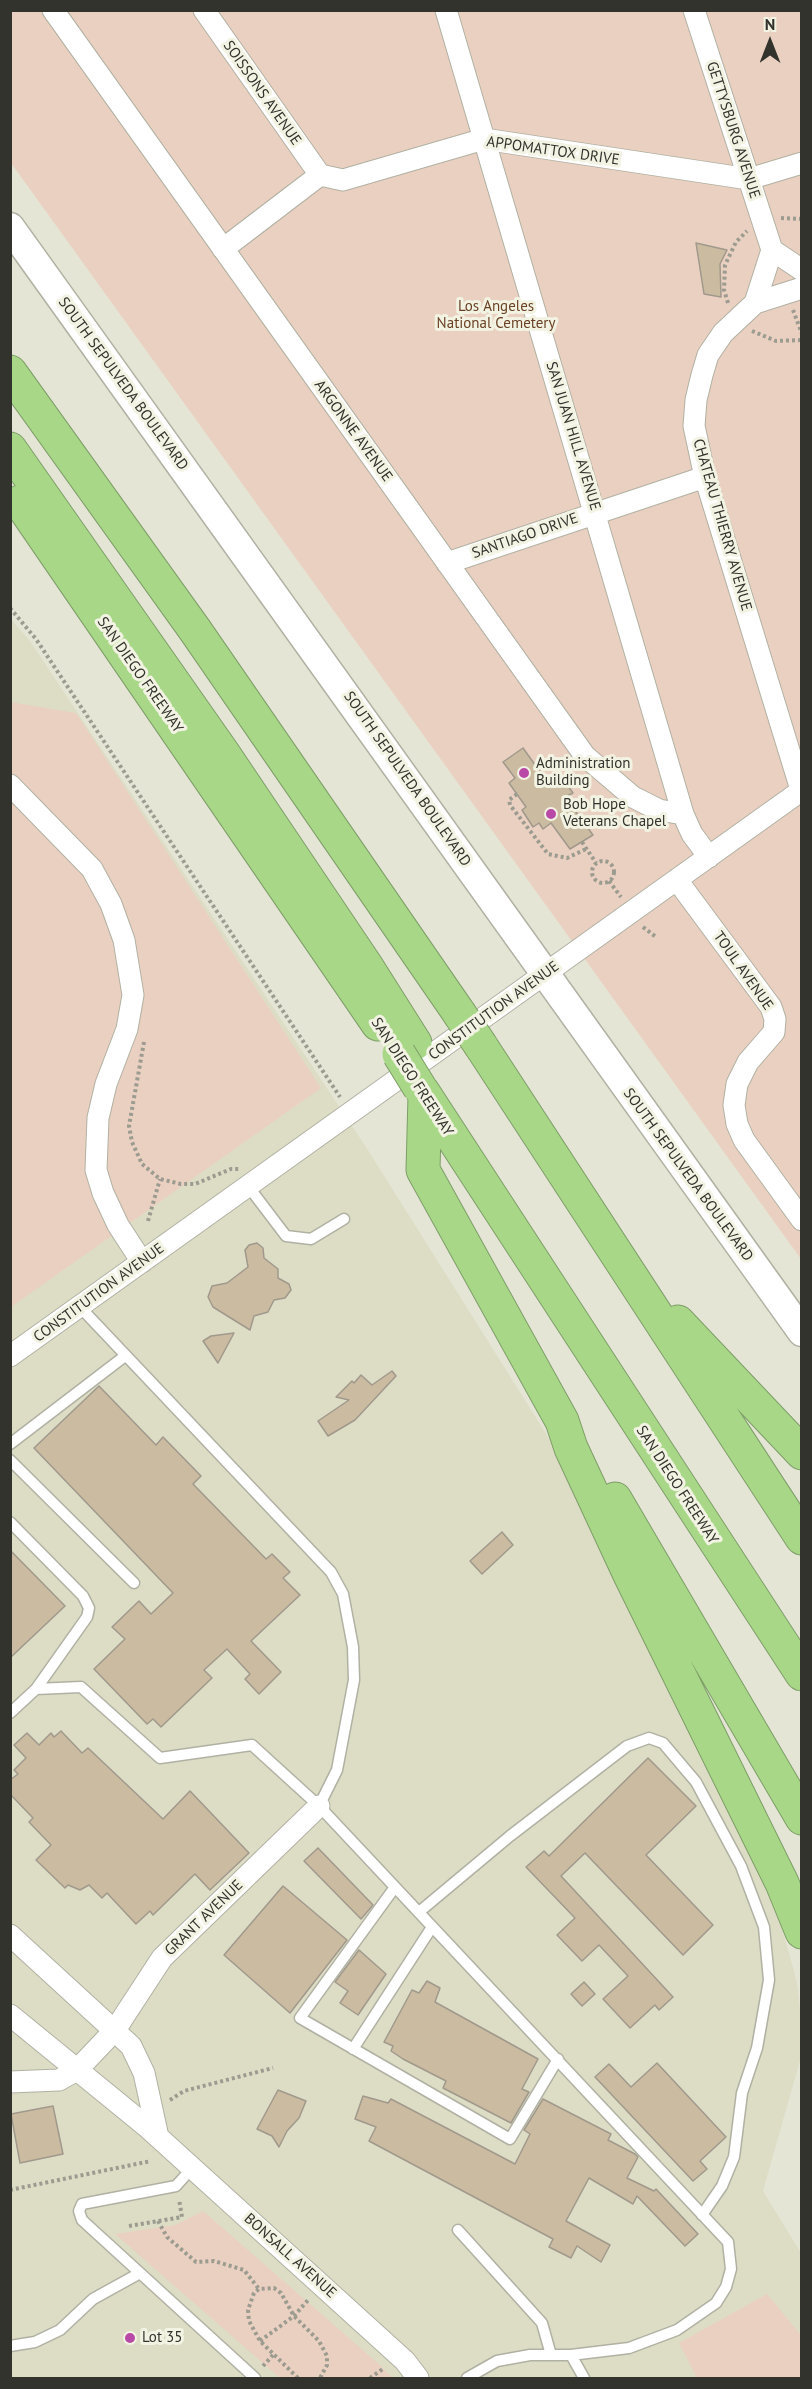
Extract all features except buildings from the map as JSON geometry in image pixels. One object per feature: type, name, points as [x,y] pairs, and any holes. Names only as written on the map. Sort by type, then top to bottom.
[{"type":"highway","points":[[10,372],[195,630],[459,1012],[801,1538]]},
{"type":"highway","points":[[10,449],[223,753],[367,967],[407,1048]]},
{"type":"highway","name":"SAN DIEGO FREEWAY","points":[[10,489],[407,1048],[427,1086],[801,1674]]},
{"type":"highway","points":[[427,1086],[423,1170],[562,1421],[587,1452],[801,1818]]},
{"type":"highway","points":[[427,1086],[801,1636]]},
{"type":"highway","points":[[617,1258],[801,1453]]},
{"type":"highway","points":[[562,1421],[571,1448],[631,1577],[782,1883],[801,1932]]},
{"type":"main road","name":"SOUTH SEPULVEDA BOULEVARD","points":[[10,227],[801,1332]]},
{"type":"street","name":"ARGONNE AVENUE","points":[[52,10],[585,756],[633,797],[659,810],[683,814]]},
{"type":"street","name":"SOISSONS AVENUE","points":[[204,10],[320,176]]},
{"type":"street","name":"SAN JUAN HILL AVENUE","points":[[446,10],[596,512],[683,814],[692,834],[709,857]]},
{"type":"street","name":"GETTYSBURG AVENUE","points":[[693,10],[772,250]]},
{"type":"street","name":"APPOMATTOX DRIVE","points":[[320,176],[343,180],[484,139],[749,179],[801,163]]},
{"type":"street","points":[[223,249],[320,176]]},
{"type":"street","points":[[755,303],[772,250],[801,270]]},
{"type":"street","name":"CHATEAU THIERRY AVENUE","points":[[794,292],[755,303],[723,333],[708,354],[696,400],[694,426],[705,477],[801,791]]},
{"type":"street","name":"SANTIAGO DRIVE","points":[[447,563],[705,477]]},
{"type":"street","points":[[10,785],[92,869],[111,904],[124,940],[133,995],[127,1029],[106,1084],[98,1118],[96,1170],[103,1193],[118,1225],[142,1262]]},
{"type":"street","name":"CONSTITUTION AVENUE","points":[[10,1356],[801,791]]},
{"type":"street","name":"TOUL AVENUE","points":[[677,880],[771,1007],[775,1019],[774,1032],[748,1062],[737,1084],[734,1104],[737,1124],[744,1140],[801,1220]]},
{"type":"street","name":"GRANT AVENUE","points":[[10,2082],[59,2080],[77,2070],[115,2030],[162,1958],[319,1806]]},
{"type":"street","points":[[10,1935],[131,2046],[144,2073],[158,2137]]},
{"type":"street","name":"BONSALL AVENUE","points":[[10,2015],[158,2137],[405,2361],[418,2379]]},
{"type":"lane","points":[[248,1186],[286,1236],[311,1239],[344,1219]]},
{"type":"lane","points":[[80,1307],[331,1572],[343,1594],[353,1647],[354,1680],[337,1770],[319,1806]]},
{"type":"lane","points":[[10,1444],[125,1356]]},
{"type":"lane","points":[[10,1460],[134,1583]]},
{"type":"lane","points":[[10,1522],[83,1596],[89,1608],[87,1617],[67,1641],[36,1689],[10,1713]]},
{"type":"lane","points":[[36,1689],[81,1687],[160,1758],[252,1744],[319,1806],[728,2242],[731,2269],[726,2287],[716,2303],[677,2330],[629,2348],[571,2355],[530,2355],[497,2361],[467,2379]]},
{"type":"lane","points":[[419,1912],[510,1836],[627,1746],[649,1738],[663,1743],[696,1782],[741,1866],[764,1928],[769,1980],[757,2048],[742,2093],[734,2157],[722,2186],[702,2215]]},
{"type":"lane","points":[[395,1887],[300,2018],[510,2139],[558,2059]]},
{"type":"lane","points":[[353,2049],[432,1926]]},
{"type":"lane","points":[[192,2168],[176,2186],[82,2204],[79,2211],[82,2220],[255,2379]]},
{"type":"lane","points":[[458,2230],[542,2323],[551,2355]]},
{"type":"lane","points":[[10,2346],[35,2342],[60,2330],[93,2299],[140,2273]]},
{"type":"lane","points":[[571,2355],[584,2379]]},
{"type":"path","points":[[794,292],[801,334]]},
{"type":"path","points":[[10,608],[36,639],[351,1113]]},
{"type":"path","points":[[517,794],[509,803],[548,854],[554,857],[572,857],[586,849]]},
{"type":"path","points":[[523,822],[528,818]]},
{"type":"path","points":[[582,842],[596,863]]},
{"type":"path","points":[[603,861],[612,866],[614,872],[609,881],[602,883],[593,877],[592,869],[596,863],[603,861]]},
{"type":"path","points":[[148,1221],[160,1179]]},
{"type":"path","points":[[167,2102],[184,2091],[273,2068]]},
{"type":"path","points":[[10,2190],[150,2161]]},
{"type":"path","points":[[129,2226],[182,2217],[176,2186]]},
{"type":"path","points":[[158,2221],[167,2237],[196,2262],[214,2261],[244,2270],[259,2289]]},
{"type":"path","points":[[298,2379],[260,2341],[249,2321],[248,2310],[254,2293],[259,2289],[274,2288],[281,2293],[294,2316],[319,2341],[327,2356],[327,2365],[320,2379]]},
{"type":"path","points":[[260,2341],[294,2316],[309,2299]]},
{"type":"path","points":[[263,2366],[273,2355]]},
{"type":"path","points":[[370,2379],[386,2366]]},
{"type":"shaded area","points":[[10,618],[30,641],[366,1147],[550,1440],[753,1853],[779,1918],[797,1982],[801,2019],[801,2057],[763,2191],[801,2253],[801,2378],[11,2378]]},
{"type":"green space","name":"Los Angeles National Cemetery","points":[[10,11],[801,11],[801,1259],[11,163]]},
{"type":"green space","points":[[10,702],[76,713],[321,1088],[11,1307]]},
{"type":"green space","points":[[203,2211],[393,2378],[280,2378],[115,2234],[175,2225]]},
{"type":"green space","points":[[767,2294],[801,2335],[801,2378],[697,2378],[679,2343]]},
{"type":"place","name":"Administration Building","points":[[524,773]]},
{"type":"place","name":"Bob Hope Veterans Chapel","points":[[551,814]]},
{"type":"place","name":"Lot 35","points":[[130,2338]]}]
